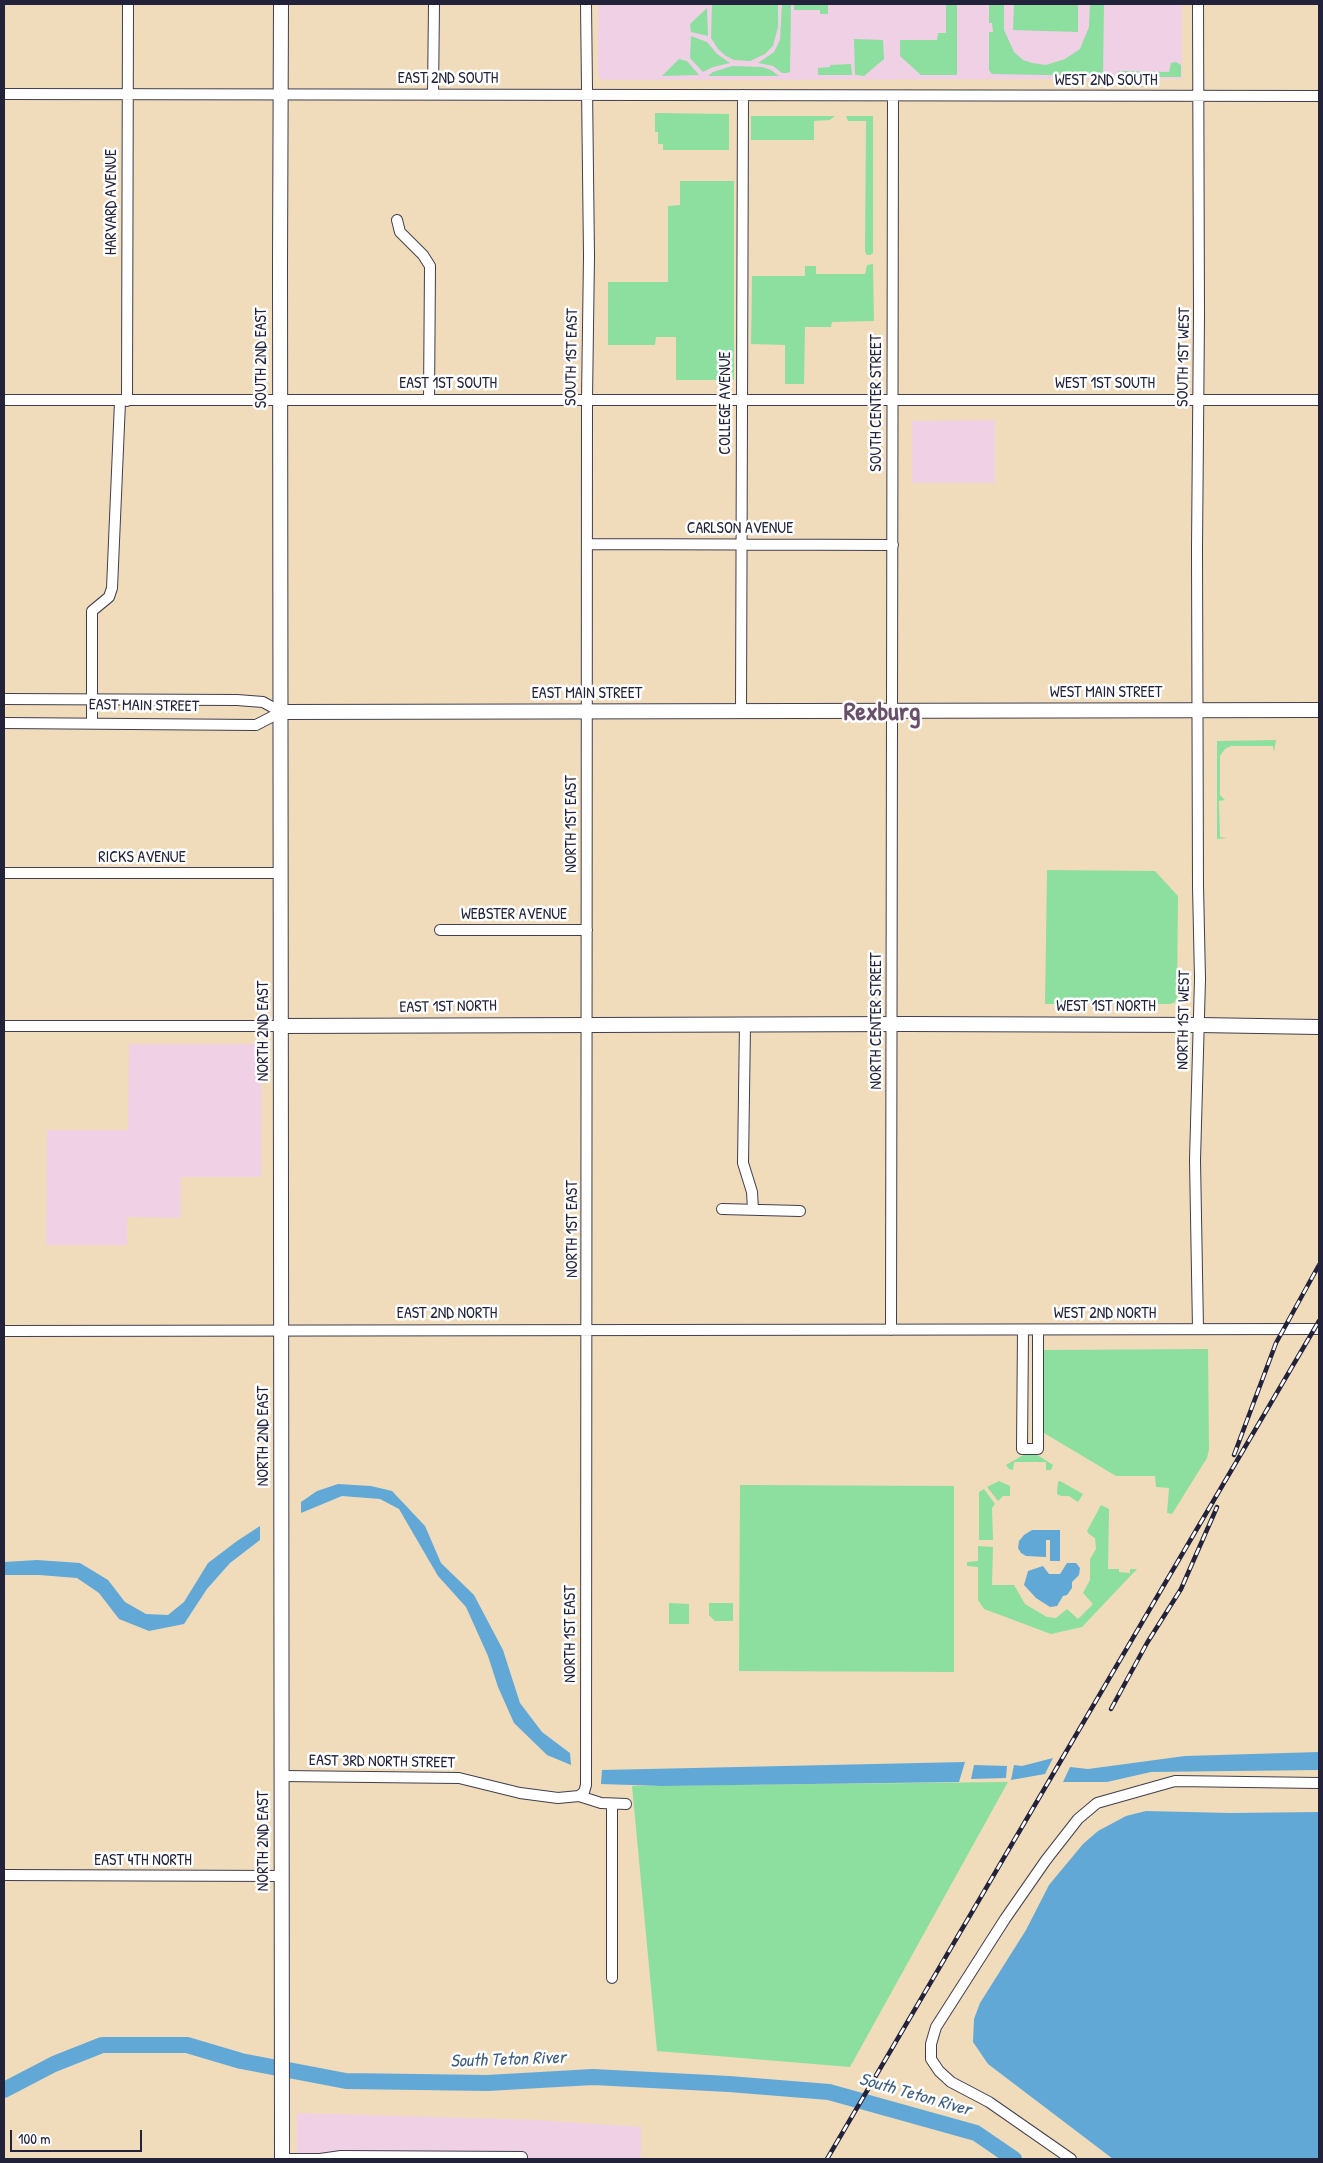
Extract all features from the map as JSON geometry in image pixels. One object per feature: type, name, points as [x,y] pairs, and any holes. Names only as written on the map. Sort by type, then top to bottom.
[{"type":"main road","name":"SOUTH 2ND EAST","points":[[281,4],[281,712]]},
{"type":"main road","name":"WEST MAIN STREET","points":[[893,711],[1319,710]]},
{"type":"main road","name":"EAST MAIN STREET","points":[[281,712],[893,711]]},
{"type":"main road","name":"NORTH 2ND EAST","points":[[281,712],[282,2159]]},
{"type":"main road","name":"WEST 1ST NORTH","points":[[893,1024],[1319,1027]]},
{"type":"main road","name":"EAST 1ST NORTH","points":[[281,1026],[893,1024]]},
{"type":"street","name":"HARVARD AVENUE","points":[[92,723],[92,611],[109,597],[112,588],[124,402],[128,4]]},
{"type":"street","points":[[433,94],[434,4]]},
{"type":"street","name":"SOUTH 1ST EAST","points":[[586,4],[589,256],[587,712]]},
{"type":"street","name":"SOUTH 1ST WEST","points":[[1198,4],[1200,305],[1198,399],[1198,711]]},
{"type":"street","name":"EAST 2ND SOUTH","points":[[4,94],[893,96]]},
{"type":"street","name":"COLLEGE AVENUE","points":[[741,711],[740,544],[743,95]]},
{"type":"street","name":"WEST 2ND SOUTH","points":[[893,96],[1319,96]]},
{"type":"street","name":"SOUTH CENTER STREET","points":[[893,96],[891,400],[893,711]]},
{"type":"street","points":[[397,220],[400,232],[423,255],[430,266],[429,399]]},
{"type":"street","name":"EAST 1ST SOUTH","points":[[4,400],[124,402],[429,399],[891,400]]},
{"type":"street","name":"WEST 1ST SOUTH","points":[[891,400],[1319,400]]},
{"type":"street","name":"CARLSON AVENUE","points":[[588,544],[893,545]]},
{"type":"street","name":"EAST MAIN STREET","points":[[4,699],[237,700],[264,702],[281,712]]},
{"type":"street","name":"NORTH CENTER STREET","points":[[891,1330],[893,1024],[891,816],[893,711]]},
{"type":"street","name":"NORTH 1ST WEST","points":[[1198,711],[1199,1025],[1195,1160],[1198,1329]]},
{"type":"street","name":"EAST MAIN STREET","points":[[4,723],[256,724],[281,712]]},
{"type":"street","name":"NORTH 1ST EAST","points":[[579,1796],[584,1792],[586,1785],[588,1330],[587,712]]},
{"type":"street","name":"RICKS AVENUE","points":[[4,873],[281,873]]},
{"type":"street","name":"WEBSTER AVENUE","points":[[440,930],[587,930]]},
{"type":"street","points":[[745,1025],[743,1162],[752,1192],[752,1208]]},
{"type":"street","name":"EAST 1ST NORTH","points":[[4,1026],[281,1026]]},
{"type":"street","points":[[722,1209],[752,1208],[800,1211]]},
{"type":"street","name":"WEST 2ND NORTH","points":[[891,1330],[1319,1329]]},
{"type":"street","name":"EAST 2ND NORTH","points":[[4,1331],[891,1330]]},
{"type":"street","points":[[1022,1330],[1022,1449],[1038,1449],[1038,1330]]},
{"type":"street","name":"EAST 3RD NORTH STREET","points":[[282,1776],[437,1776],[460,1778],[520,1793],[546,1797],[579,1796],[612,1805],[626,1804]]},
{"type":"street","points":[[1071,2159],[989,2102],[951,2082],[939,2071],[931,2059],[930,2044],[936,2027],[1005,1919],[1046,1860],[1078,1819],[1097,1803],[1175,1781],[1319,1782]]},
{"type":"street","points":[[612,1805],[612,1978]]},
{"type":"street","name":"EAST 4TH NORTH","points":[[4,1876],[282,1876]]},
{"type":"street","points":[[282,2159],[320,2159],[341,2156],[522,2157],[522,2159]]},
{"type":"shaded area","points":[[598,4],[1182,4],[1182,79],[602,80],[598,76]]},
{"type":"shaded area","points":[[995,420],[995,483],[912,483],[912,421]]},
{"type":"shaded area","points":[[129,1044],[262,1044],[261,1177],[181,1177],[180,1218],[127,1217],[127,1245],[46,1245],[47,1130],[128,1130]]},
{"type":"shaded area","points":[[297,2113],[537,2120],[641,2127],[641,2159],[297,2159]]},
{"type":"green space","points":[[712,4],[778,4],[778,27],[773,46],[765,54],[750,61],[734,60],[726,56],[718,49],[711,38]]},
{"type":"green space","points":[[782,4],[791,5],[790,72],[786,73],[782,73],[773,66],[758,63],[774,52],[780,40]]},
{"type":"green space","points":[[794,4],[828,4],[828,14],[820,14],[820,10],[794,10]]},
{"type":"green space","points":[[946,4],[957,4],[957,75],[921,75],[900,56],[900,40],[937,40],[938,33],[946,33]]},
{"type":"green space","points":[[989,4],[1004,4],[1004,30],[1014,52],[1023,60],[1046,65],[1065,59],[1080,49],[1089,27],[1090,4],[1104,4],[1103,76],[992,74],[989,70],[989,32],[993,32],[992,23],[989,23]]},
{"type":"green space","points":[[1014,4],[1078,4],[1078,32],[1013,30]]},
{"type":"green space","points":[[707,8],[708,36],[691,32],[690,24]]},
{"type":"green space","points":[[691,36],[707,42],[717,54],[730,63],[713,67],[703,72],[690,58]]},
{"type":"green space","points":[[854,39],[883,40],[884,59],[864,76],[855,75]]},
{"type":"green space","points":[[679,59],[687,61],[699,75],[662,76]]},
{"type":"green space","points":[[1176,62],[1181,65],[1181,77],[1117,77],[1116,74],[1119,71],[1169,72],[1171,63]]},
{"type":"green space","points":[[851,64],[852,75],[818,75],[818,68],[830,67],[830,65]]},
{"type":"green space","points":[[732,66],[762,67],[771,70],[779,76],[708,76],[713,72]]},
{"type":"green space","points":[[655,113],[729,114],[729,150],[663,150],[663,144],[658,144],[658,132],[655,132]]},
{"type":"green space","points":[[751,116],[835,116],[830,120],[814,121],[814,140],[751,140]]},
{"type":"green space","points":[[846,116],[873,116],[873,253],[870,255],[867,255],[865,252],[866,121],[848,121]]},
{"type":"green space","points":[[680,181],[734,181],[734,380],[676,380],[676,337],[656,337],[655,345],[608,345],[608,282],[668,282],[668,206],[680,205]]},
{"type":"green space","points":[[873,264],[874,321],[832,322],[831,327],[805,327],[804,384],[785,384],[785,345],[751,344],[752,276],[805,276],[805,266],[816,266],[816,274],[865,274],[867,265]]},
{"type":"green space","points":[[1276,740],[1274,752],[1273,746],[1231,746],[1225,749],[1220,756],[1220,795],[1225,800],[1219,801],[1220,837],[1227,838],[1217,839],[1217,741]]},
{"type":"green space","points":[[1047,870],[1155,871],[1178,896],[1177,1001],[1171,1004],[1045,1004]]},
{"type":"green space","points":[[1208,1349],[1209,1449],[1207,1458],[1172,1514],[1167,1513],[1169,1488],[1156,1487],[1155,1476],[1116,1476],[1044,1433],[1044,1350]]},
{"type":"green space","points":[[1027,1453],[1034,1453],[1053,1465],[1051,1470],[1046,1470],[1046,1462],[1014,1462],[1013,1470],[1009,1469],[1006,1465]]},
{"type":"green space","points":[[999,1481],[1010,1486],[1010,1496],[1003,1496],[998,1501],[987,1487]]},
{"type":"green space","points":[[1060,1481],[1083,1494],[1078,1502],[1069,1496],[1057,1494],[1058,1482]]},
{"type":"green space","points":[[740,1485],[954,1486],[954,1672],[739,1671]]},
{"type":"green space","points":[[984,1489],[995,1504],[992,1508],[993,1540],[979,1540],[979,1492]]},
{"type":"green space","points":[[1101,1505],[1109,1509],[1108,1569],[1119,1569],[1119,1572],[1130,1573],[1130,1569],[1137,1569],[1082,1627],[1051,1634],[984,1609],[978,1600],[978,1567],[967,1566],[967,1562],[978,1561],[978,1546],[993,1547],[992,1585],[1014,1585],[1025,1604],[1047,1617],[1056,1618],[1067,1609],[1078,1619],[1093,1604],[1083,1593],[1090,1580],[1090,1559],[1096,1549],[1095,1538],[1087,1531]]},
{"type":"green space","points":[[669,1603],[689,1604],[689,1624],[669,1624]]},
{"type":"green space","points":[[709,1603],[733,1603],[733,1621],[715,1621],[709,1615]]},
{"type":"green space","points":[[1008,1782],[850,2067],[657,2051],[632,1786]]},
{"type":"water","points":[[338,1484],[371,1486],[392,1491],[425,1526],[441,1563],[474,1595],[503,1650],[520,1703],[542,1732],[570,1753],[571,1765],[547,1755],[514,1723],[498,1687],[488,1656],[466,1607],[438,1576],[399,1509],[380,1499],[342,1496],[301,1513],[301,1502],[317,1491]]},
{"type":"water","points":[[260,1526],[260,1540],[230,1563],[207,1589],[184,1624],[149,1631],[119,1619],[99,1593],[77,1578],[4,1575],[4,1562],[37,1560],[80,1563],[108,1580],[125,1602],[146,1614],[168,1615],[184,1602],[208,1563]]},
{"type":"water","points":[[1032,1530],[1060,1530],[1060,1561],[1050,1561],[1050,1540],[1046,1540],[1046,1557],[1026,1556],[1021,1553],[1018,1548],[1019,1541]]},
{"type":"water","points":[[1067,1563],[1076,1563],[1080,1568],[1079,1575],[1072,1582],[1072,1588],[1067,1595],[1063,1596],[1057,1606],[1050,1607],[1036,1598],[1024,1585],[1028,1571],[1043,1566],[1049,1574],[1060,1574]]},
{"type":"water","points":[[1319,1752],[1319,1770],[1151,1772],[1107,1782],[1063,1782],[1070,1767],[1088,1769],[1185,1756]]},
{"type":"water","points":[[1053,1758],[1045,1774],[1011,1780],[1014,1765],[1022,1766]]},
{"type":"water","points":[[965,1762],[959,1782],[662,1786],[601,1784],[602,1770]]},
{"type":"water","points":[[974,1765],[1007,1766],[1006,1778],[971,1779]]},
{"type":"water","points":[[1146,1811],[1230,1813],[1319,1812],[1319,2159],[1113,2159],[988,2064],[973,2042],[974,2019],[980,2003],[1026,1930],[1049,1885],[1083,1844],[1098,1831],[1126,1816]]},
{"type":"waterway","name":"South Teton River","points":[[4,2090],[54,2064],[102,2045],[187,2045],[241,2061],[346,2081],[487,2083],[593,2077],[729,2084],[829,2092],[976,2133],[1014,2159]]},
{"type":"railway","points":[[1234,1455],[1276,1343],[1319,1265]]},
{"type":"railway","points":[[827,2159],[1319,1321]]},
{"type":"railway","points":[[1111,1709],[1147,1643],[1181,1589],[1217,1507]]},
{"type":"district","name":"Rexburg","points":[[882,713]]}]
